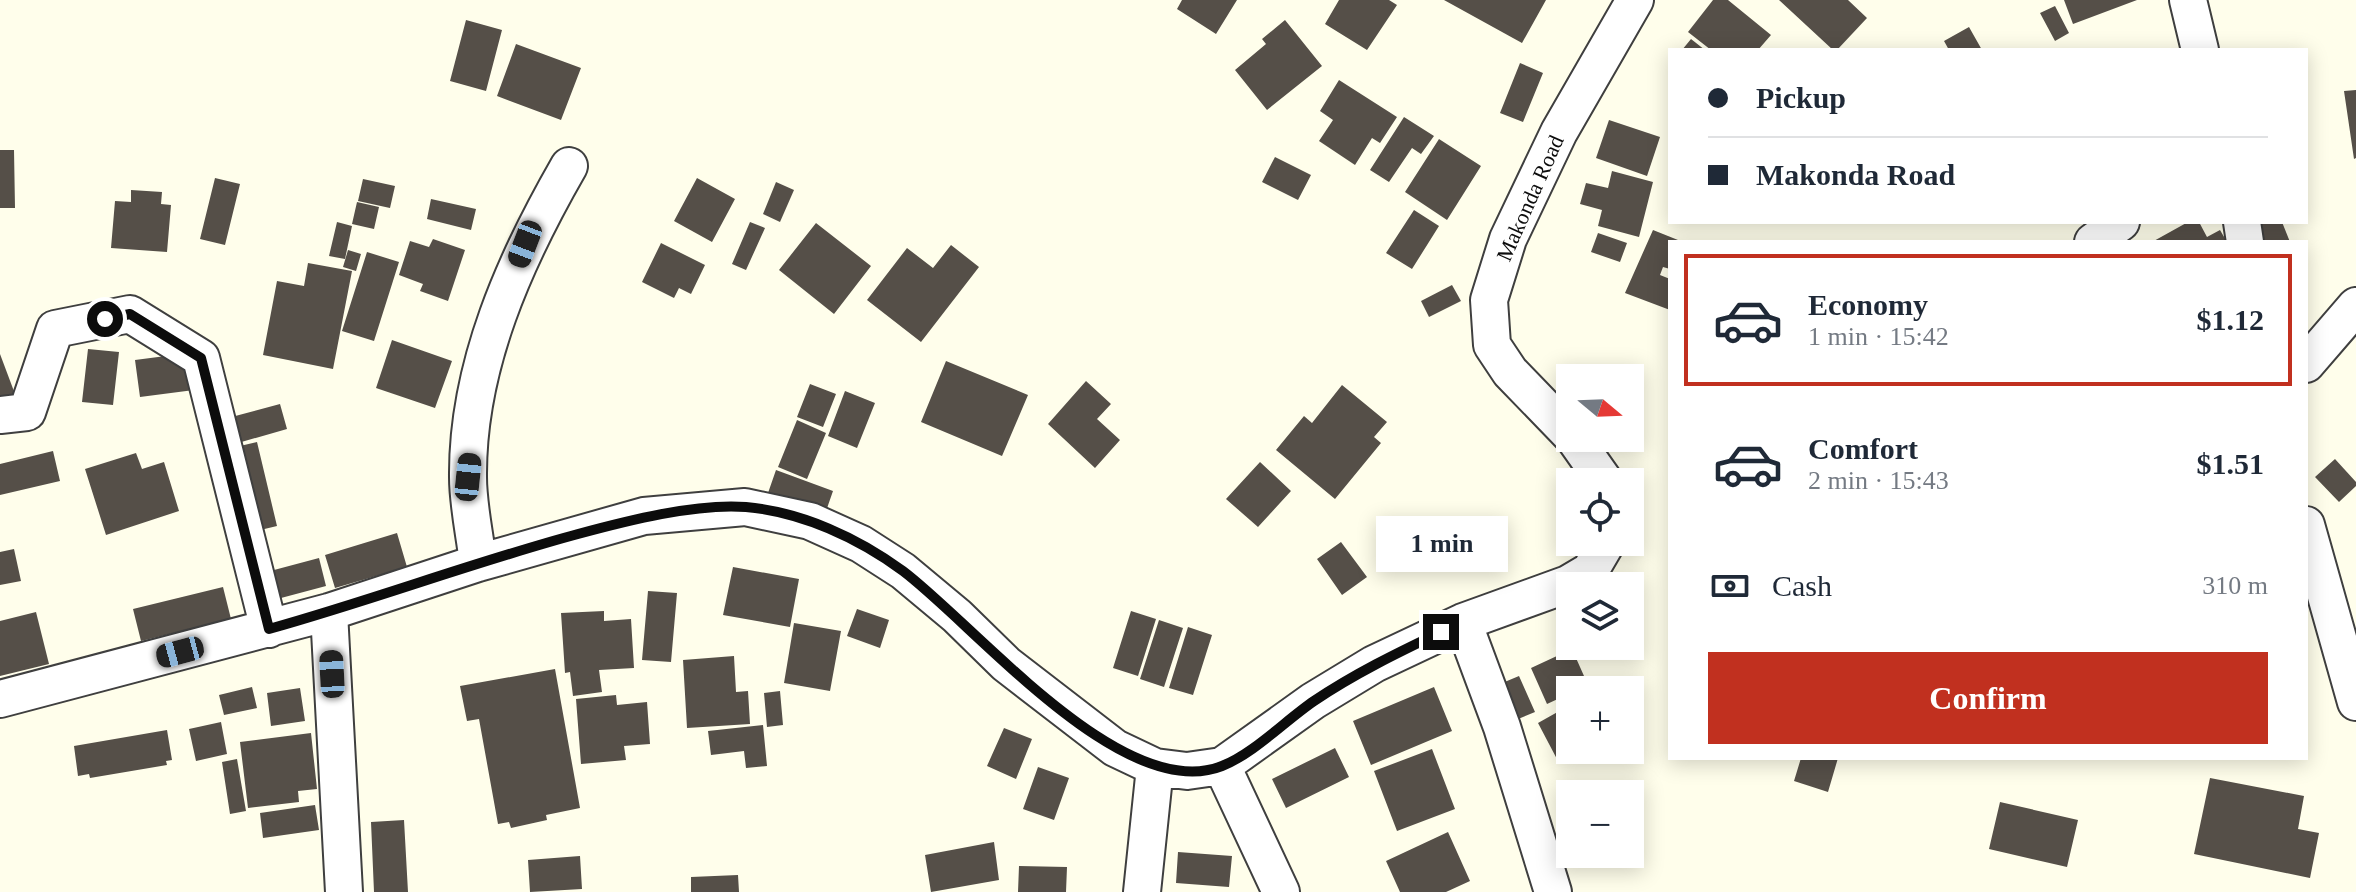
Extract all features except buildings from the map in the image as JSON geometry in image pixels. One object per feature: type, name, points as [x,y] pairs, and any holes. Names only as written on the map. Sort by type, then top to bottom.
[{"type":"street","name":"Makonda Road","points":[[1556,419],[1510,372],[1492,345],[1489,300],[1508,239],[1559,132],[1635,0]]},
{"type":"street","points":[[2188,0],[2200,48]]},
{"type":"street","points":[[478,563],[468,477],[476,398],[494,326],[525,244],[569,166]]},
{"type":"street","points":[[2096,240],[2118,224]]},
{"type":"street","points":[[2308,362],[2356,306]]},
{"type":"street","points":[[0,415],[27,412],[55,329],[130,314],[201,358],[269,629]]},
{"type":"street","points":[[0,699],[329,612],[478,563],[644,516],[745,507],[810,521],[861,544],[903,571],[1006,664],[1115,748],[1155,767],[1187,771],[1222,766],[1313,701],[1374,664],[1463,622],[1568,584],[1590,571],[1599,556]]},
{"type":"street","points":[[2308,532],[2356,702]]},
{"type":"street","points":[[329,612],[344,892]]},
{"type":"street","points":[[1463,622],[1502,727],[1553,892]]},
{"type":"street","points":[[1222,766],[1281,892]]},
{"type":"street","points":[[1142,892],[1155,767]]},
{"type":"route","points":[[105,319],[130,314],[201,358],[269,629],[478,563],[644,516],[745,507],[810,521],[861,544],[903,571],[957,616],[1006,664],[1115,748],[1155,767],[1187,771],[1222,766],[1313,701],[1374,664],[1441,632]]}]
